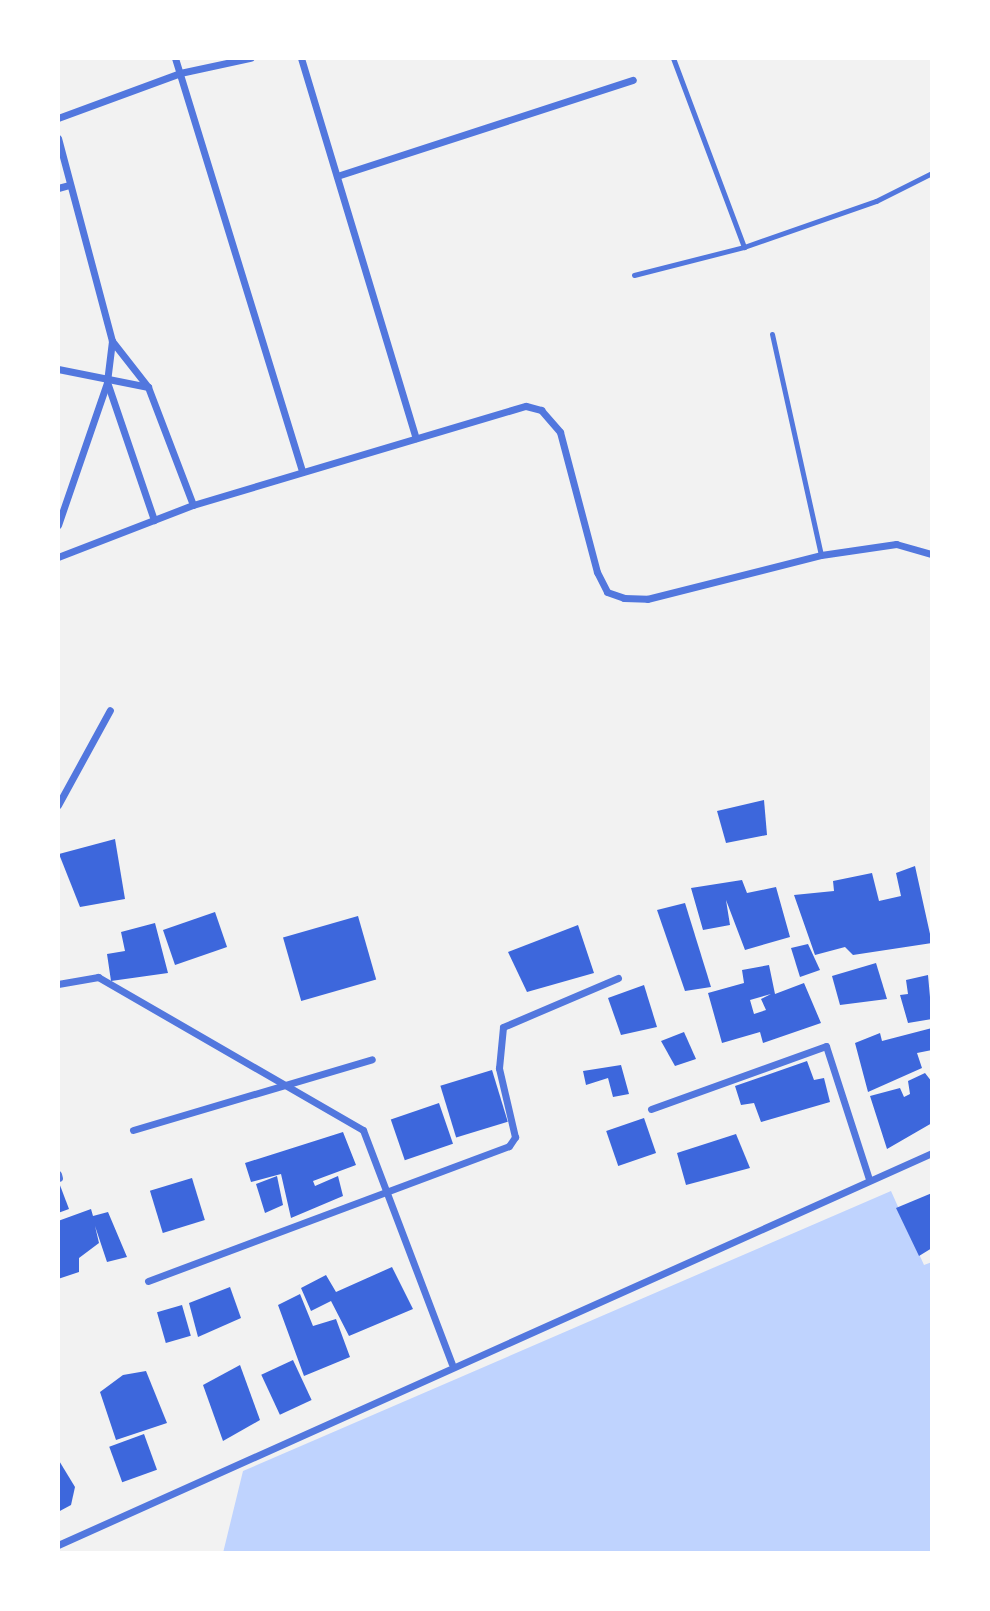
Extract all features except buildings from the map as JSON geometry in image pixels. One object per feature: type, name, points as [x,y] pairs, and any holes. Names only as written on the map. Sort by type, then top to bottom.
[{"type":"street","points":[[175,58],[302,472]]},
{"type":"street","points":[[58,118],[180,73],[250,58]]},
{"type":"street","points":[[301,58],[416,438]]},
{"type":"street","points":[[337,176],[633,80]]},
{"type":"street","points":[[58,138],[112,341],[107,382],[58,525]]},
{"type":"street","points":[[58,188],[69,185]]},
{"type":"street","points":[[112,341],[148,387],[193,506]]},
{"type":"street","points":[[58,369],[107,382],[148,387]]},
{"type":"street","points":[[107,382],[154,520]]},
{"type":"street","points":[[58,557],[193,506],[526,406],[541,410],[560,432],[597,572],[607,592],[624,598],[647,599],[821,555],[897,544],[932,554]]},
{"type":"street","points":[[58,805],[110,710]]},
{"type":"street","points":[[58,984],[98,977],[363,1130],[452,1364]]},
{"type":"street","points":[[148,1281],[387,1196],[509,1146],[515,1137],[499,1068],[503,1027],[618,978]]},
{"type":"street","points":[[651,1109],[826,1046],[869,1179]]},
{"type":"street","points":[[133,1130],[372,1059]]},
{"type":"street","points":[[58,1545],[452,1364],[932,1153]]},
{"type":"lane","points":[[673,58],[744,247]]},
{"type":"lane","points":[[635,275],[744,247],[876,201],[932,173]]},
{"type":"lane","points":[[772,334],[821,555]]},
{"type":"water","points":[[891,1191],[924,1265],[932,1262],[932,1553],[223,1553],[243,1471]]}]
